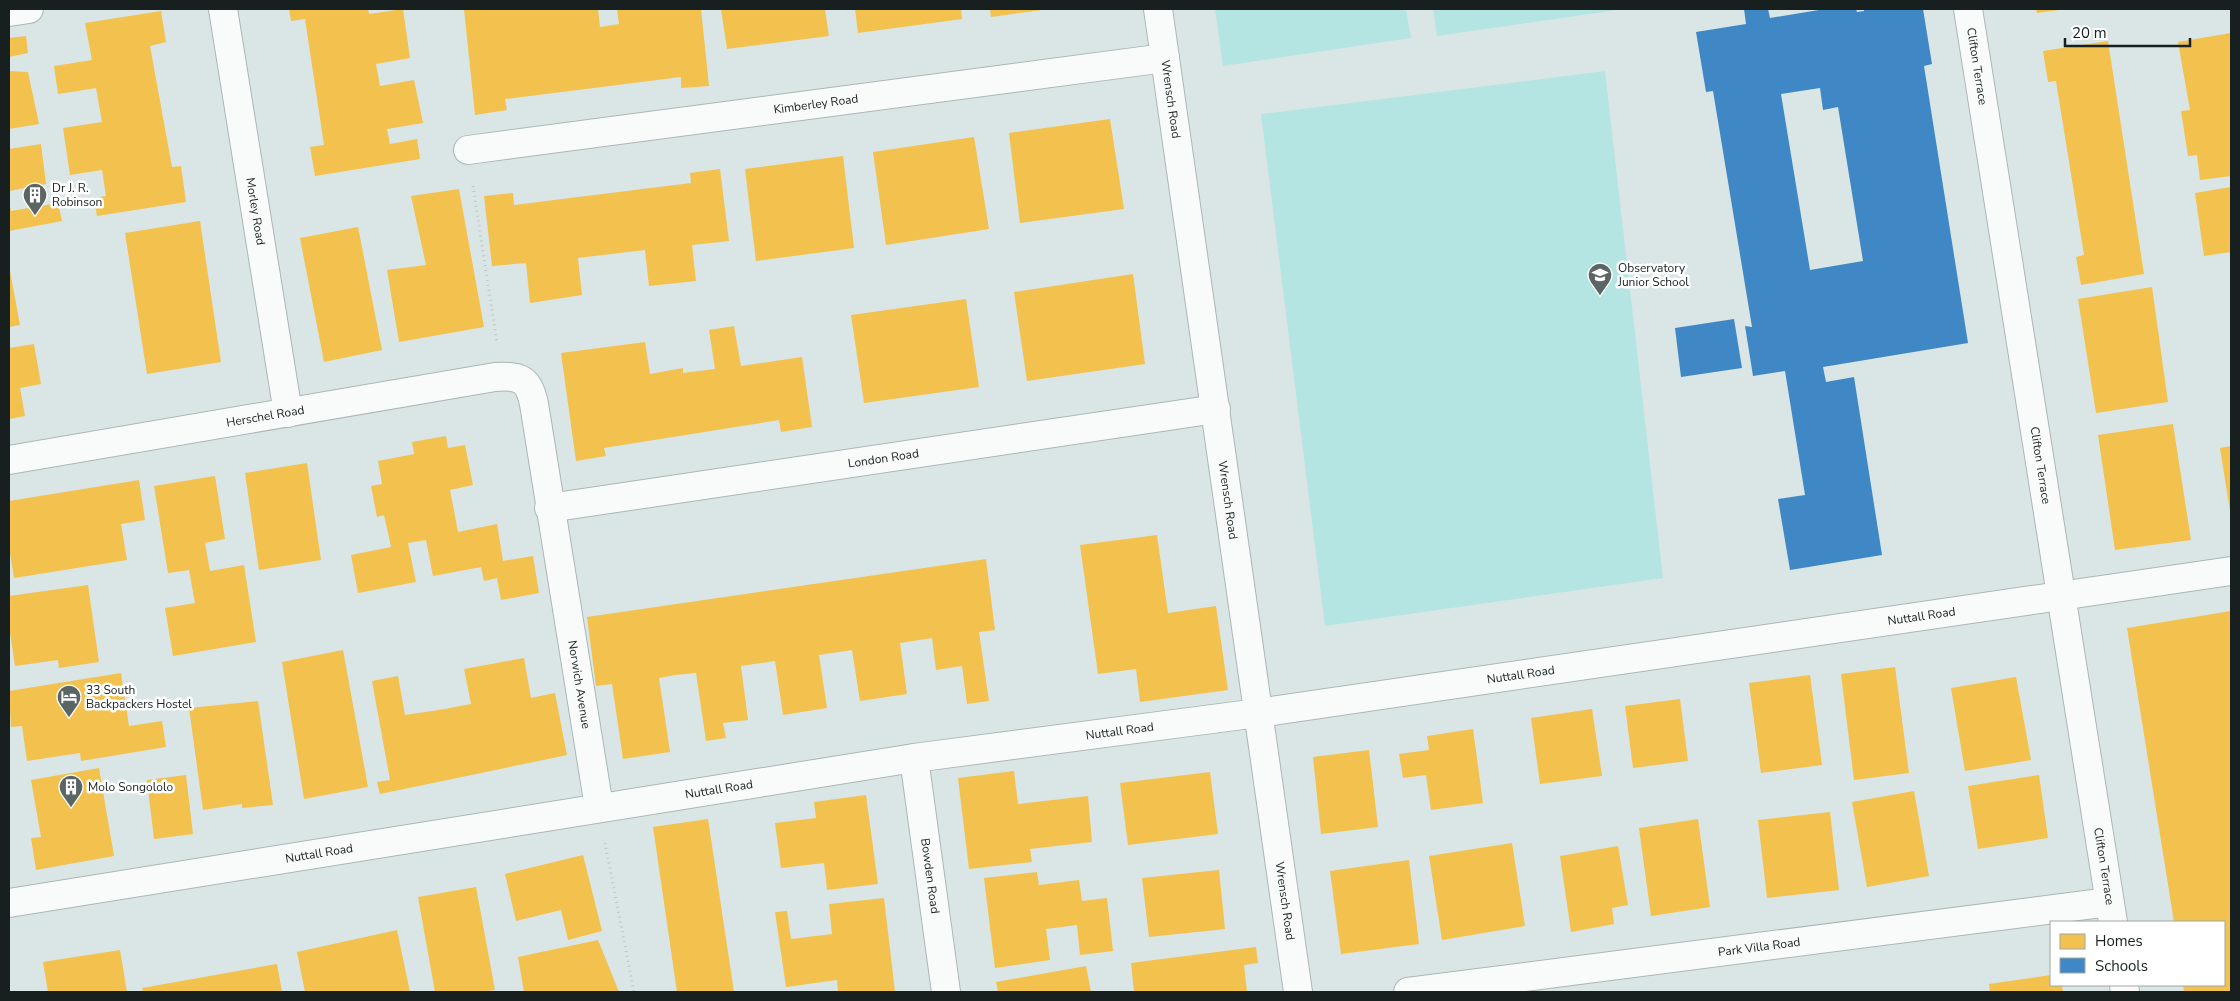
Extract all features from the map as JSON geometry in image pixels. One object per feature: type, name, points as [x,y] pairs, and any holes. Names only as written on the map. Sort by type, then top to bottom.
[{"type":"street","points":[[9,12],[29,9]]},
{"type":"street","name":"Morley Road","points":[[223,9],[288,413]]},
{"type":"street","name":"Wrensch Road","points":[[1158,9],[1298,992]]},
{"type":"street","name":"Clifton Terrace","points":[[1968,9],[2111,912]]},
{"type":"street","name":"Kimberley Road","points":[[468,150],[1165,58]]},
{"type":"street","name":"Herschel Road","points":[[9,460],[495,377],[510,376],[522,380]]},
{"type":"street","name":"Norwich Avenue","points":[[522,380],[531,389],[599,808]]},
{"type":"street","name":"London Road","points":[[549,508],[1216,409]]},
{"type":"street","name":"Nuttall Road","points":[[9,903],[914,758],[1258,713],[2231,571]]},
{"type":"street","name":"Bowden Road","points":[[914,758],[946,992]]},
{"type":"street","name":"Park Villa Road","points":[[1408,992],[2111,912]]},
{"type":"path","points":[[468,150],[498,354],[495,377]]},
{"type":"path","points":[[599,808],[634,992]]},
{"type":"shaded area","points":[[1215,9],[1406,9],[1411,38],[1223,66]]},
{"type":"shaded area","points":[[1433,9],[1624,9],[1437,36]]},
{"type":"shaded area","points":[[1605,71],[1663,578],[1325,626],[1261,114]]},
{"type":"building: Homes","points":[[289,9],[368,9],[369,14],[403,9],[410,58],[376,64],[380,86],[414,80],[423,123],[387,129],[390,144],[417,139],[420,159],[315,176],[310,147],[324,145],[305,19],[291,21]]},
{"type":"building: Homes","points":[[464,9],[598,9],[600,27],[619,24],[617,9],[701,9],[709,86],[681,88],[681,77],[505,99],[507,110],[475,115]]},
{"type":"building: Homes","points":[[721,9],[825,9],[829,36],[727,49]]},
{"type":"building: Homes","points":[[855,9],[961,9],[962,19],[858,33]]},
{"type":"building: Homes","points":[[990,9],[1042,9],[1042,10],[991,17]]},
{"type":"building: Homes","points":[[2036,9],[2059,9],[2059,10],[2037,13]]},
{"type":"building: Homes","points":[[161,11],[166,42],[150,46],[172,167],[181,166],[186,202],[97,216],[94,198],[106,196],[102,170],[70,175],[63,128],[102,122],[96,88],[58,94],[54,66],[92,60],[85,23]]},
{"type":"building: Homes","points":[[2231,33],[2231,176],[2200,180],[2197,155],[2188,156],[2181,111],[2190,110],[2178,42]]},
{"type":"building: Homes","points":[[26,36],[28,53],[9,57],[9,38]]},
{"type":"building: Homes","points":[[2108,41],[2144,274],[2081,285],[2076,257],[2084,255],[2056,81],[2048,82],[2043,51]]},
{"type":"building: Homes","points":[[9,71],[28,72],[39,124],[9,129]]},
{"type":"building: Homes","points":[[1110,119],[1124,209],[1020,223],[1009,133]]},
{"type":"building: Homes","points":[[974,137],[989,229],[886,245],[873,152]]},
{"type":"building: Homes","name":"Dr J. R. Robinson","points":[[41,144],[46,184],[9,191],[9,149]]},
{"type":"building: Homes","points":[[843,156],[854,248],[756,261],[745,169]]},
{"type":"building: Homes","points":[[720,169],[729,241],[692,245],[696,281],[649,286],[645,250],[578,258],[582,295],[530,303],[526,263],[492,266],[484,196],[513,193],[514,205],[691,183],[690,173]]},
{"type":"building: Homes","points":[[2231,187],[2231,252],[2204,256],[2195,193]]},
{"type":"building: Homes","points":[[459,189],[484,327],[399,342],[387,270],[426,265],[411,196]]},
{"type":"building: Homes","name":"Dr J. R. Robinson","points":[[9,202],[11,211],[58,203],[62,221],[9,231]]},
{"type":"building: Homes","points":[[200,221],[221,362],[147,374],[125,233]]},
{"type":"building: Homes","points":[[358,227],[382,350],[324,362],[300,238]]},
{"type":"building: Homes","points":[[9,272],[20,325],[9,327]]},
{"type":"building: Homes","points":[[1133,274],[1145,364],[1027,381],[1014,292]]},
{"type":"building: Homes","points":[[2152,287],[2168,402],[2096,413],[2078,299]]},
{"type":"building: Homes","points":[[966,299],[979,387],[864,403],[851,315]]},
{"type":"building: Homes","points":[[734,326],[741,366],[802,357],[812,427],[781,432],[779,420],[604,448],[606,456],[576,461],[561,353],[645,342],[650,374],[683,368],[683,373],[715,369],[709,330]]},
{"type":"building: Homes","points":[[34,344],[41,384],[20,388],[25,416],[9,419],[9,348]]},
{"type":"building: Homes","points":[[2173,424],[2191,540],[2115,550],[2098,435]]},
{"type":"building: Homes","points":[[446,436],[448,448],[465,445],[473,485],[450,490],[458,532],[497,524],[503,561],[533,556],[539,593],[501,600],[497,578],[484,581],[481,567],[433,576],[426,540],[408,543],[416,582],[358,593],[351,555],[391,547],[384,515],[377,517],[371,486],[382,484],[378,461],[414,454],[412,442]]},
{"type":"building: Homes","points":[[2231,446],[2231,511],[2230,511],[2220,448]]},
{"type":"building: Homes","points":[[307,463],[321,560],[259,570],[245,473]]},
{"type":"building: Homes","points":[[215,476],[225,539],[205,543],[210,571],[244,565],[256,642],[173,656],[165,608],[195,603],[189,570],[168,573],[154,486]]},
{"type":"building: Homes","points":[[139,480],[145,520],[121,524],[127,560],[14,578],[9,547],[9,501]]},
{"type":"building: Homes","points":[[1157,535],[1168,613],[1216,606],[1228,690],[1140,702],[1136,669],[1098,674],[1080,545]]},
{"type":"building: Homes","points":[[986,559],[995,630],[979,632],[989,701],[967,704],[962,666],[936,670],[932,638],[900,643],[907,694],[860,701],[852,650],[819,655],[827,708],[783,715],[775,661],[741,666],[748,720],[723,723],[726,738],[706,741],[696,673],[675,675],[659,678],[670,752],[623,759],[612,684],[596,686],[587,617]]},
{"type":"building: Homes","points":[[88,585],[99,662],[59,668],[58,660],[15,666],[9,626],[9,596]]},
{"type":"building: Homes","points":[[2231,611],[2231,992],[2184,992],[2183,986],[2225,986],[2225,921],[2174,921],[2127,628]]},
{"type":"building: Homes","points":[[343,650],[368,787],[304,799],[282,662]]},
{"type":"building: Homes","points":[[524,658],[531,698],[555,693],[567,755],[380,794],[377,782],[390,780],[372,681],[398,676],[405,715],[445,709],[471,704],[464,669]]},
{"type":"building: Homes","points":[[1895,667],[1909,773],[1854,780],[1841,674]]},
{"type":"building: Homes","name":"33 South Backpackers Hostel","points":[[121,673],[129,726],[162,721],[166,747],[81,761],[80,753],[27,761],[22,726],[11,727],[9,691]]},
{"type":"building: Homes","points":[[1810,675],[1822,765],[1761,773],[1749,683]]},
{"type":"building: Homes","points":[[2016,677],[2031,760],[1965,771],[1951,688]]},
{"type":"building: Homes","points":[[1680,699],[1688,761],[1633,768],[1625,706]]},
{"type":"building: Homes","points":[[258,701],[273,805],[242,808],[242,804],[203,810],[189,708]]},
{"type":"building: Homes","points":[[1592,709],[1602,776],[1540,784],[1531,718]]},
{"type":"building: Homes","points":[[1473,729],[1483,803],[1431,810],[1426,775],[1403,778],[1399,754],[1429,750],[1427,736]]},
{"type":"building: Homes","points":[[1369,750],[1378,827],[1321,834],[1313,757]]},
{"type":"building: Homes","name":"Molo Songololo","points":[[99,768],[114,856],[36,870],[31,838],[41,837],[31,780]]},
{"type":"building: Homes","points":[[1014,771],[1018,804],[1088,796],[1092,842],[1030,849],[1032,862],[969,869],[958,778]]},
{"type":"building: Homes","points":[[1210,772],[1218,834],[1128,845],[1120,783]]},
{"type":"building: Homes","points":[[186,775],[193,834],[154,839],[147,780]]},
{"type":"building: Homes","points":[[2039,775],[2048,838],[1978,849],[1968,786]]},
{"type":"building: Homes","points":[[1914,791],[1929,876],[1867,887],[1852,802]]},
{"type":"building: Homes","points":[[866,795],[878,884],[827,890],[824,863],[781,868],[775,823],[816,818],[814,802]]},
{"type":"building: Homes","points":[[1830,812],[1839,890],[1767,898],[1758,820]]},
{"type":"building: Homes","points":[[708,819],[734,992],[677,992],[653,827]]},
{"type":"building: Homes","points":[[1698,819],[1710,907],[1651,916],[1639,828]]},
{"type":"building: Homes","points":[[1512,843],[1525,926],[1442,940],[1429,856]]},
{"type":"building: Homes","points":[[1618,846],[1628,905],[1612,908],[1614,924],[1571,932],[1560,856]]},
{"type":"building: Homes","points":[[583,855],[602,931],[568,940],[561,910],[516,921],[505,874]]},
{"type":"building: Homes","points":[[1409,860],[1419,944],[1341,954],[1330,871]]},
{"type":"building: Homes","points":[[1219,870],[1225,929],[1149,937],[1142,878]]},
{"type":"building: Homes","points":[[1037,872],[1039,885],[1079,880],[1082,901],[1107,898],[1113,951],[1080,955],[1077,925],[1046,929],[1050,960],[995,968],[984,878]]},
{"type":"building: Homes","points":[[476,887],[495,990],[481,992],[435,992],[418,897]]},
{"type":"building: Homes","points":[[884,898],[895,992],[838,992],[837,980],[786,987],[775,912],[787,911],[791,939],[832,934],[829,904]]},
{"type":"building: Homes","points":[[397,930],[410,992],[305,992],[297,952]]},
{"type":"building: Homes","points":[[598,940],[619,992],[524,992],[518,957]]},
{"type":"building: Homes","points":[[1256,947],[1258,963],[1244,965],[1247,992],[1134,992],[1131,963]]},
{"type":"building: Homes","points":[[120,950],[127,992],[48,992],[43,962]]},
{"type":"building: Homes","points":[[277,964],[282,992],[143,992],[142,988]]},
{"type":"building: Homes","points":[[1086,966],[1091,992],[998,992],[996,982]]},
{"type":"building: Homes","points":[[2050,975],[2050,986],[2062,986],[2063,992],[1990,992],[1989,984]]},
{"type":"building: Schools","points":[[1744,9],[1768,9],[1770,18],[1825,9],[1856,9],[1857,12],[1864,11],[1864,9],[1923,9],[1932,64],[1924,66],[1968,343],[1823,367],[1826,382],[1854,377],[1882,555],[1790,570],[1778,499],[1805,495],[1785,371],[1753,376],[1745,326],[1752,327],[1713,91],[1706,92],[1696,32],[1746,24]],"holes":[[[1820,88],[1823,110],[1838,107],[1863,261],[1810,270],[1781,94]]]},
{"type":"building: Schools","points":[[1734,319],[1742,368],[1681,377],[1675,328]]},
{"type":"place","name":"Dr J. R. Robinson","points":[[35,216]]},
{"type":"place","name":"Observatory Junior School","points":[[1600,296]]},
{"type":"place","name":"33 South Backpackers Hostel","points":[[69,718]]},
{"type":"place","name":"Molo Songololo","points":[[71,808]]}]
